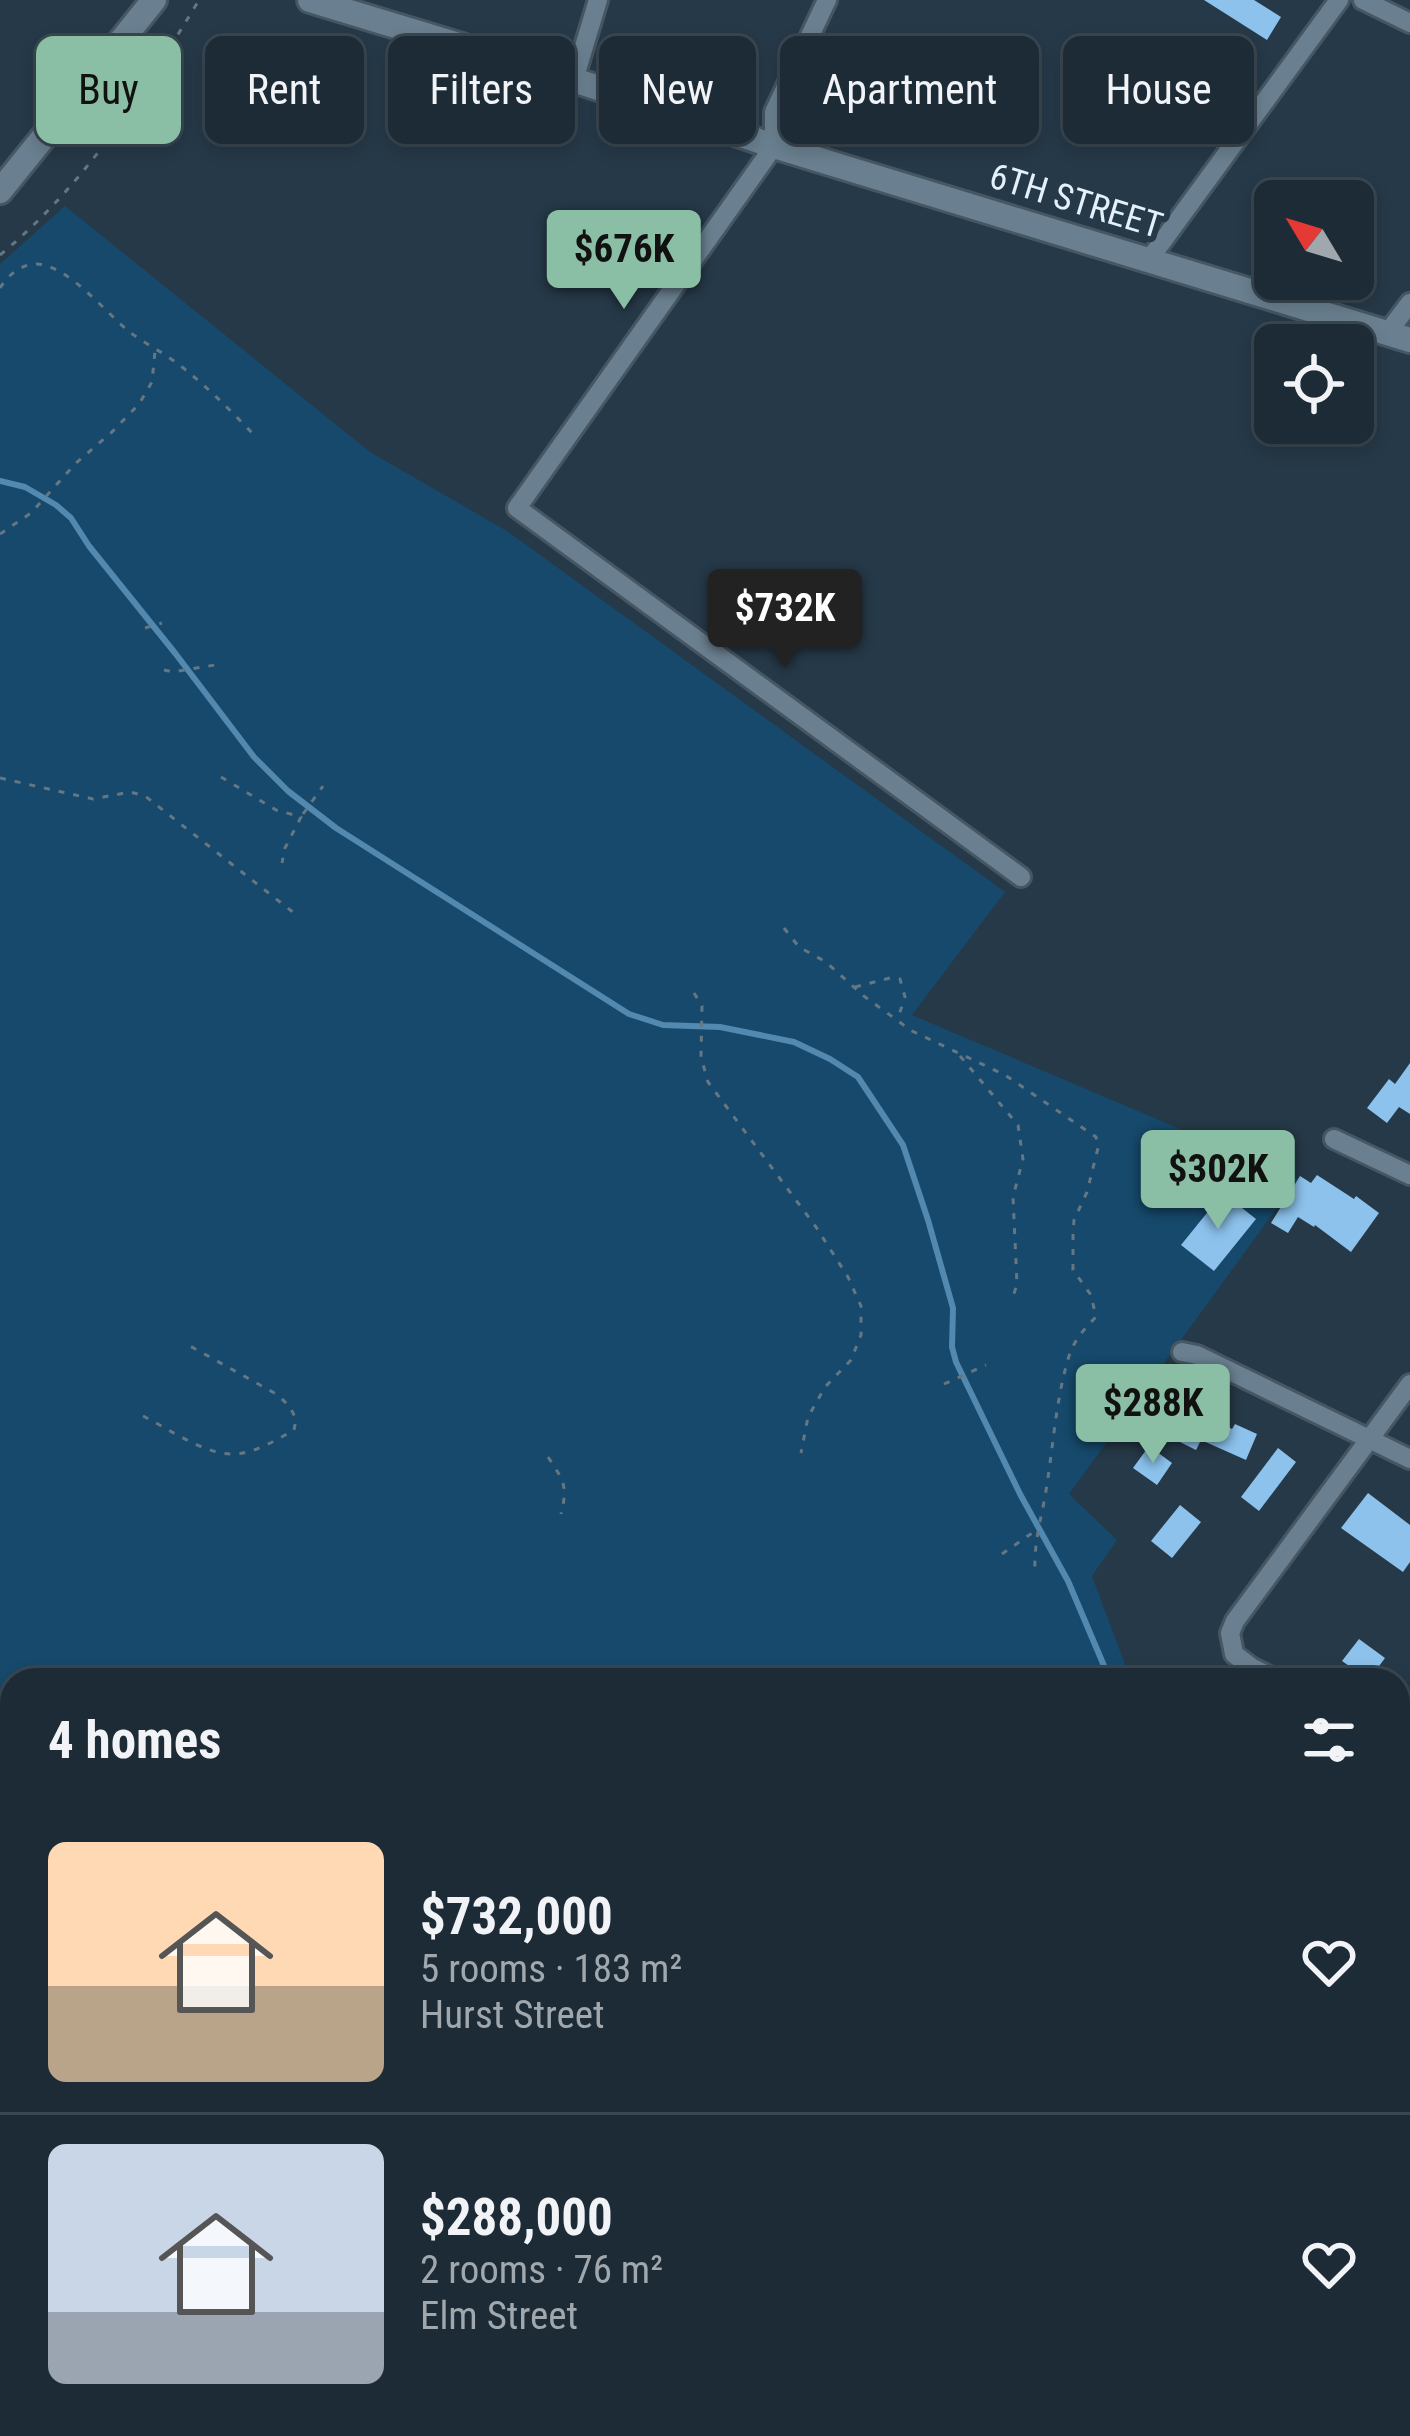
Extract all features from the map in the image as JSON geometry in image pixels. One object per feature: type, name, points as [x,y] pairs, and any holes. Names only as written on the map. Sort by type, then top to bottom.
[{"type":"street","points":[[0,191],[154,0]]},
{"type":"street","name":"6TH STREET","points":[[310,0],[429,36]]},
{"type":"street","points":[[575,77],[598,0]]},
{"type":"street","points":[[827,0],[774,112],[774,146],[518,508],[1022,877]]},
{"type":"street","points":[[1148,261],[1339,0]]},
{"type":"street","points":[[1363,0],[1410,23]]},
{"type":"street","name":"6TH STREET","points":[[575,80],[774,146],[1399,336]]},
{"type":"street","points":[[1399,336],[1410,303]]},
{"type":"street","points":[[1334,1139],[1410,1175]]},
{"type":"street","points":[[1182,1352],[1197,1355],[1410,1459]]},
{"type":"street","points":[[1257,1668],[1234,1654],[1230,1633],[1234,1622],[1410,1384]]},
{"type":"path","points":[[0,255],[31,230],[105,147],[199,0]]},
{"type":"path","points":[[0,288],[20,269],[36,264],[53,268],[128,331],[174,361],[257,437]]},
{"type":"path","points":[[0,535],[31,513],[139,404],[152,382],[155,349]]},
{"type":"path","points":[[145,628],[162,623]]},
{"type":"path","points":[[164,670],[215,665]]},
{"type":"path","points":[[221,777],[276,810],[302,817]]},
{"type":"path","points":[[0,778],[93,799],[130,792],[145,796],[294,913]]},
{"type":"path","points":[[282,863],[285,848],[323,786]]},
{"type":"path","points":[[784,928],[799,947],[826,962],[912,1031],[1005,1075],[1096,1137],[1088,1192],[1073,1232],[1073,1270],[1091,1295],[1096,1317],[1078,1334],[1070,1355],[1037,1530],[1035,1573]]},
{"type":"path","points":[[854,987],[900,980],[904,997],[897,1020]]},
{"type":"path","points":[[694,993],[702,1006],[701,1057],[708,1082],[816,1227],[861,1306],[861,1335],[851,1360],[824,1387],[808,1417],[800,1453]]},
{"type":"path","points":[[955,1050],[1018,1125],[1023,1160],[1013,1197],[1017,1284],[1012,1300]]},
{"type":"path","points":[[143,1416],[233,1455],[294,1430],[296,1419],[278,1395],[190,1346]]},
{"type":"path","points":[[944,1384],[986,1366]]},
{"type":"path","points":[[548,1457],[567,1493],[561,1514]]},
{"type":"path","points":[[1002,1554],[1037,1530]]},
{"type":"shaded area","points":[[65,206],[370,452],[507,531],[1005,892],[912,1015],[1298,1179],[1069,1494],[1117,1540],[1092,1576],[1126,1668],[0,1668],[0,264]]},
{"type":"building","points":[[1204,0],[1254,0],[1281,17],[1267,40]]},
{"type":"building","points":[[1410,1063],[1410,1114],[1399,1107],[1387,1123],[1367,1108],[1389,1079],[1395,1084]]},
{"type":"building","points":[[1317,1175],[1379,1213],[1351,1252],[1298,1217],[1288,1233],[1271,1223],[1300,1176],[1311,1183]]},
{"type":"building","points":[[1223,1193],[1256,1219],[1214,1271],[1181,1245]]},
{"type":"building","points":[[1194,1409],[1232,1429],[1235,1424],[1257,1434],[1246,1460],[1201,1440],[1196,1450],[1178,1441]]},
{"type":"building","points":[[1149,1446],[1172,1463],[1157,1485],[1133,1468]]},
{"type":"building","points":[[1278,1448],[1296,1462],[1259,1511],[1241,1497]]},
{"type":"building","points":[[1368,1493],[1410,1525],[1410,1562],[1403,1572],[1341,1528]]},
{"type":"building","points":[[1180,1505],[1201,1522],[1172,1558],[1151,1541]]},
{"type":"building","points":[[1359,1639],[1385,1658],[1378,1668],[1352,1668],[1342,1661]]},
{"type":"waterway","points":[[0,481],[25,487],[71,518],[254,757],[336,828],[629,1014],[663,1025],[720,1027],[794,1042],[858,1077],[903,1145],[953,1308],[956,1362],[1068,1581],[1105,1668]]}]
